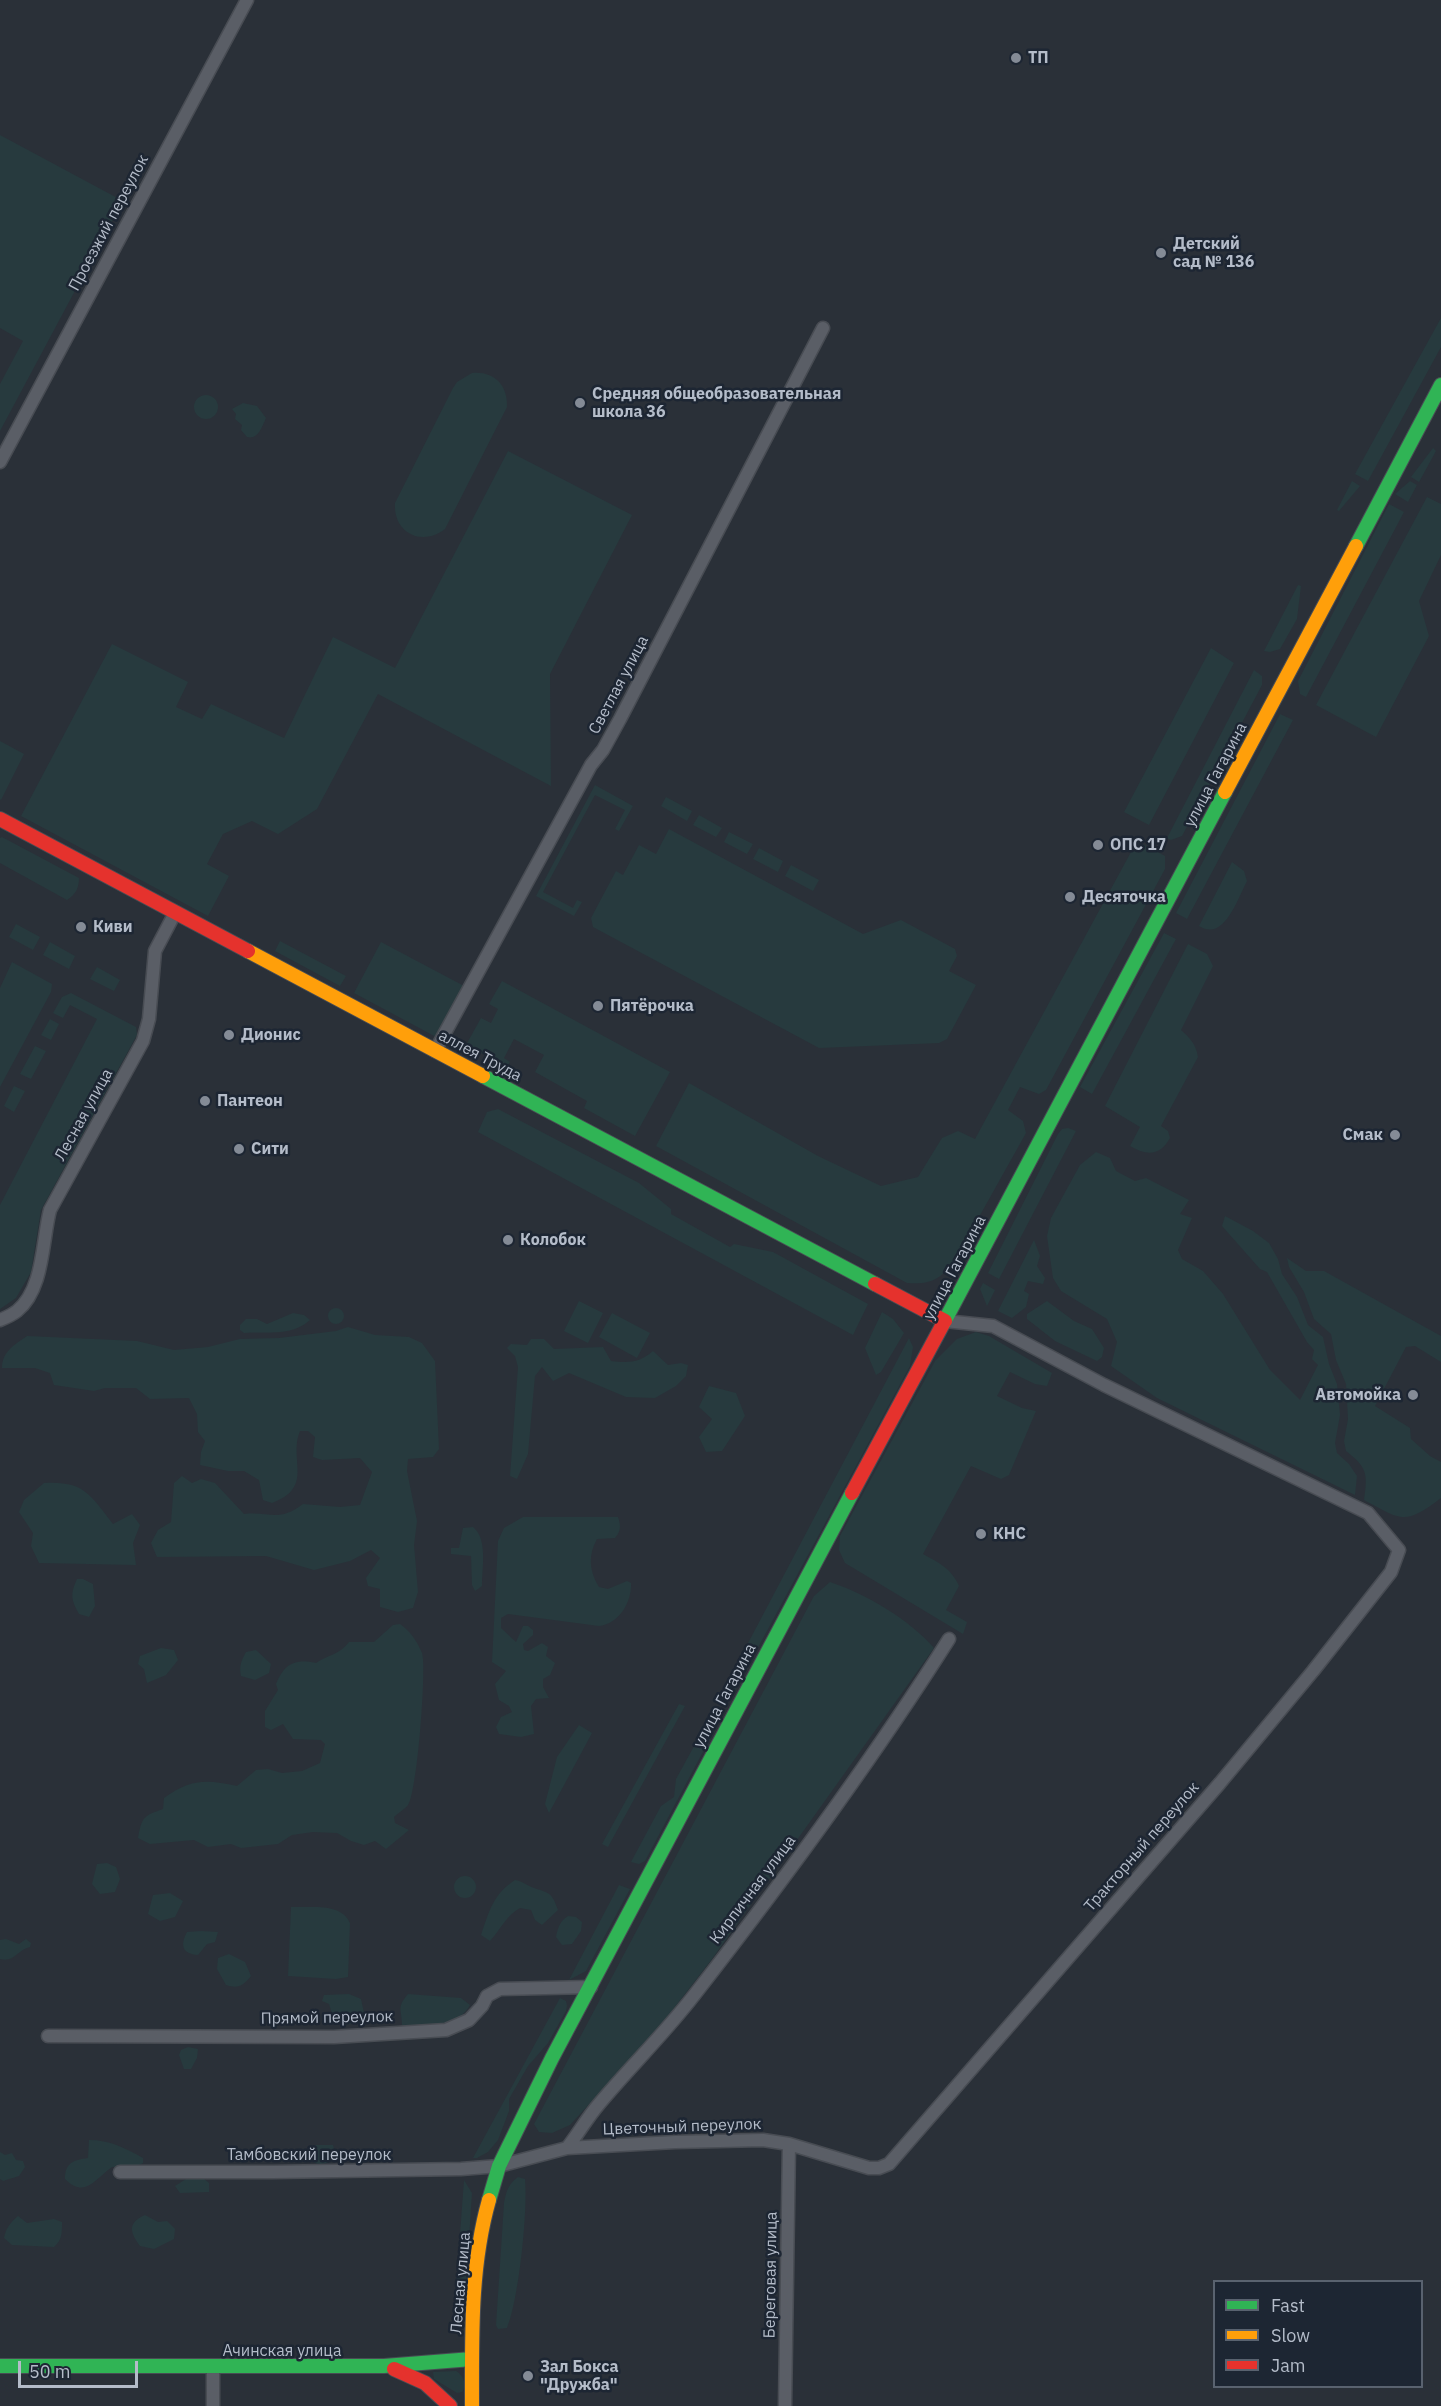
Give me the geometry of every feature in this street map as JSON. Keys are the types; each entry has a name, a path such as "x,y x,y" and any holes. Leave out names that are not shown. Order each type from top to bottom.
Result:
{"street":[{"name":"Проезжий переулок","path":"0,462 247,0"},
{"name":"Светлая улица","path":"435,1051 591,765 603,750 616,726 823,328"},
{"name":"улица Гагарина","path":"499,2166 552,2058 732,1717 945,1321 1441,385"},
{"name":"аллея Труда","path":"0,819 945,1321"},
{"name":"Лесная улица","path":"0,1320 17,1311 28,1298 37,1279 50,1209 143,1041 149,1019 155,951 175,913"},
{"name":"Тракторный переулок","path":"896,2156 1212,1792 1300,1687 1391,1572 1399,1550 1368,1513 1104,1385 993,1326 945,1321"},
{"name":"Кирпичная улица","path":"567,2148 597,2105 693,1996 762,1907 839,1802 949,1639"},
{"name":"Прямой переулок","path":"48,2036 334,2037 446,2030 469,2020 482,2006 487,1996 500,1989 591,1987"},
{"name":"Цветочный переулок","path":"499,2166 567,2148 752,2140 789,2144 868,2168 879,2168 889,2164 896,2156"},
{"name":"Береговая улица","path":"785,2406 789,2144"},
{"name":"Лесная улица","path":"472,2406 474,2305 483,2222 499,2166"},
{"name":"Тамбовский переулок","path":"120,2172 411,2171 499,2166"},
{"name":"Ачинская улица","path":"0,2366 384,2366 472,2359"},
{"name":"Ачинская улица","path":"384,2366 412,2374 427,2383 450,2406"},
{"path":"213,2367 213,2406"}],"green space":[{"path":"0,135 123,201 0,431 0,384 23,341 0,328"},
{"path":"1441,318 1441,347 1368,481 1355,474"},
{"path":"472,373 487,374 498,381 505,392 507,407 445,529 427,537 419,537 404,529 399,522 395,503 453,388 457,382"},
{"path":"206,395 215,398 218,407 215,416 206,419 197,416 194,407 197,398"},
{"path":"243,403 257,406 266,418 254,437 247,437 241,430 242,425 235,419 236,414 232,409"},
{"path":"1433,448 1436,451 1419,482 1411,477"},
{"path":"508,451 632,515 550,674 551,786 378,694 317,809 278,834 252,821 223,834 207,864 229,876 208,916 21,816 112,644 188,682 176,707 202,719 211,704 284,738 333,637 395,668"},
{"path":"1352,481 1360,486 1339,511 1337,510"},
{"path":"1410,481 1417,485 1408,502 1395,494"},
{"path":"1427,497 1441,504 1441,555 1419,601 1429,636 1376,737 1316,705"},
{"path":"1389,504 1404,512 1306,697 1300,694 1298,681"},
{"path":"1298,585 1301,586 1297,619 1280,649 1264,651"},
{"path":"1211,648 1234,663 1149,825 1124,812"},
{"path":"1254,670 1262,676 1262,685 1182,836 1171,840 1167,838"},
{"path":"1280,714 1293,720 1187,919 1176,913"},
{"path":"0,741 24,754 1,800 0,799"},
{"path":"595,785 633,806 619,831 615,829 625,810 595,795 543,892 573,908 577,900 582,902 574,916 536,896"},
{"path":"666,797 692,811 687,821 661,806"},
{"path":"699,815 722,828 716,837 693,825"},
{"path":"669,829 863,934 901,920 955,949 957,956 949,971 976,985 947,1039 939,1043 819,1048 593,927 591,918 616,871 623,875 639,845 656,854"},
{"path":"729,832 753,844 747,854 724,842"},
{"path":"0,838 79,878 75,893 67,900 0,863"},
{"path":"1137,841 1165,856 1165,869 1046,1090 1039,1094 1020,1087 1008,1110 1023,1121 1026,1133 955,1260 940,1276 929,1282 907,1283 656,1146 689,1083 818,1156 881,1186 918,1177 942,1138 958,1131 975,1139"},
{"path":"759,848 783,861 778,872 753,859"},
{"path":"1232,862 1244,871 1247,881 1234,908 1223,924 1216,928 1208,929 1199,926"},
{"path":"791,865 819,880 813,891 785,876"},
{"path":"16,924 40,937 33,950 9,937"},
{"path":"1164,933 1176,939 1092,1094 1080,1087"},
{"path":"280,941 346,976 340,986 275,951"},
{"path":"50,942 75,956 69,969 43,955"},
{"path":"381,942 466,987 438,1038 354,993"},
{"path":"1188,944 1207,954 1213,966 1181,1030 1196,1048 1198,1057 1161,1126 1168,1131 1170,1138 1157,1151 1142,1152 1130,1146 1140,1127 1105,1106"},
{"path":"12,962 52,984 51,992 0,1087 0,988"},
{"path":"97,967 120,980 114,991 90,979"},
{"path":"502,981 670,1072 635,1136 584,1108 587,1101 535,1072 544,1055 514,1039 504,1058 510,1062 507,1067 466,1045 481,1018 491,1023 498,1009 489,1004"},
{"path":"71,993 136,1027 137,1035 41,1210 31,1272 16,1298 0,1309 0,1205 97,1019 70,1005 63,1018 53,1013 62,997"},
{"path":"50,1019 59,1024 51,1040 41,1035"},
{"path":"35,1046 46,1051 31,1079 20,1074"},
{"path":"14,1086 25,1091 14,1112 4,1106"},
{"path":"498,1109 639,1183 671,1209 671,1214 730,1247 734,1244 773,1252 868,1304 853,1335 478,1132 487,1112"},
{"path":"1068,1128 1076,1131 999,1279 988,1273 1058,1134 1062,1129"},
{"path":"1096,1152 1110,1158 1116,1171 1135,1181 1146,1178 1189,1200 1180,1214 1192,1218 1178,1250 1182,1259 1203,1271 1223,1294 1270,1370 1300,1400 1318,1365 1312,1359 1314,1350 1307,1342 1267,1272 1260,1269 1222,1226 1225,1216 1253,1231 1269,1243 1278,1259 1282,1274 1297,1297 1308,1325 1323,1337 1329,1364 1337,1384 1340,1415 1335,1443 1337,1453 1349,1464 1357,1476 1355,1495 1157,1398 1111,1366 1117,1342 1107,1319 1061,1291 1053,1278 1047,1236 1051,1218 1080,1165"},
{"path":"1034,1240 1040,1256 1037,1266 1045,1278 1043,1284 1028,1281 1024,1291 1029,1294 1026,1307 1012,1318 998,1311"},
{"path":"1287,1258 1306,1271 1324,1271 1441,1336 1441,1362 1415,1346 1406,1347 1375,1406 1410,1428 1411,1439 1430,1456 1441,1462 1441,1498 1419,1513 1403,1517 1395,1516 1364,1500 1366,1477 1362,1467 1346,1451 1344,1441 1348,1419 1346,1384 1336,1360 1331,1334 1314,1319 1304,1292 1289,1267"},
{"path":"983,1283 995,1290 987,1306 980,1289"},
{"path":"579,1301 603,1313 588,1343 564,1331"},
{"path":"1047,1301 1074,1321 1092,1329 1104,1348 1102,1357 1097,1361 1055,1341 1027,1319 1027,1314"},
{"path":"333,1308 339,1308 344,1316 342,1322 333,1324 328,1319 328,1313"},
{"path":"882,1312 893,1319 904,1333 881,1372 876,1375 865,1348"},
{"path":"293,1313 304,1315 310,1320 287,1331 244,1333 240,1330 240,1325 246,1319 257,1319 267,1324"},
{"path":"612,1313 650,1333 637,1358 599,1337"},
{"path":"348,1327 375,1335 409,1337 422,1343 435,1361 439,1449 433,1457 408,1459 407,1471 417,1521 414,1545 418,1592 413,1608 398,1612 380,1607 380,1589 368,1586 366,1578 380,1558 371,1550 350,1561 314,1570 266,1556 157,1557 151,1543 158,1530 171,1522 174,1483 182,1476 192,1483 201,1479 215,1483 244,1514 280,1515 303,1504 340,1507 360,1505 372,1472 360,1458 322,1460 313,1457 315,1437 308,1431 300,1431 297,1442 297,1481 285,1497 272,1503 263,1500 259,1480 244,1471 228,1471 200,1465 205,1441 198,1432 197,1414 189,1398 150,1399 136,1388 105,1388 94,1391 54,1385 50,1373 35,1368 2,1368 6,1353 27,1336 137,1341 174,1350 208,1347 240,1339 279,1338 336,1331"},
{"path":"976,1332 989,1336 1052,1373 1047,1386 1035,1384 1010,1372 997,1396 1022,1408 1036,1411 1009,1475 1001,1479 971,1466 923,1554 948,1570 959,1586 946,1610 967,1622 963,1634 845,1563 839,1550 840,1536 935,1361 957,1339"},
{"path":"909,1338 913,1347 910,1366 734,1692 729,1700 723,1702 718,1700"},
{"path":"531,1339 544,1339 554,1349 603,1347 611,1361 617,1362 638,1360 653,1351 668,1365 681,1363 688,1365 686,1376 676,1386 655,1398 626,1397 569,1373 553,1381 542,1367 535,1376 528,1454 517,1479 510,1476 518,1367 515,1356 507,1348 511,1344 527,1345"},
{"path":"709,1386 736,1393 745,1416 722,1451 706,1452 699,1437 712,1419 699,1407"},
{"path":"44,1483 69,1484 78,1487 92,1498 113,1524 132,1514 140,1525 133,1543 136,1565 39,1563 31,1546 33,1533 19,1512 24,1500"},
{"path":"523,1517 618,1517 620,1528 615,1538 597,1539 591,1557 593,1575 599,1587 608,1589 627,1581 631,1583 631,1590 627,1604 618,1617 599,1626 508,1614 501,1618 501,1628 516,1642 523,1626 528,1626 533,1630 533,1635 523,1644 524,1650 528,1651 542,1643 548,1647 546,1656 555,1663 550,1675 543,1679 543,1687 549,1698 536,1699 531,1706 534,1734 521,1737 499,1734 496,1727 501,1717 512,1712 509,1706 499,1700 495,1684 506,1671 492,1662 498,1541 504,1528"},
{"path":"473,1527 481,1539 483,1554 482,1586 475,1591 472,1585 471,1556 451,1554 451,1548 459,1548 463,1528"},
{"path":"77,1579 93,1584 95,1606 89,1617 79,1614 73,1601 72,1593"},
{"path":"830,1582 858,1593 886,1609 912,1627 934,1648 712,1959 658,2029 570,2125 552,2133 539,2132 534,2124 814,1596"},
{"path":"400,1624 413,1637 422,1653 422,1704 418,1756 411,1796 408,1805 394,1817 395,1823 409,1830 386,1849 375,1841 364,1845 337,1833 313,1832 292,1835 278,1844 241,1848 231,1844 208,1847 194,1840 150,1844 138,1838 144,1818 163,1809 164,1798 182,1787 199,1782 237,1786 256,1770 268,1769 282,1773 302,1771 320,1763 325,1744 321,1740 293,1739 283,1724 271,1730 265,1727 265,1711 278,1690 276,1684 279,1677 287,1667 296,1662 316,1663 338,1652 349,1642 374,1642 393,1625"},
{"path":"161,1648 174,1650 178,1660 166,1675 147,1683 144,1669 138,1664 140,1656"},
{"path":"256,1650 271,1664 269,1673 255,1680 241,1676 240,1669 246,1652"},
{"path":"679,1704 685,1706 608,1847 602,1844"},
{"path":"709,1719 714,1725 714,1731 645,1861 639,1864 631,1862 661,1806 674,1797 676,1779"},
{"path":"579,1725 592,1733 549,1813 545,1804 557,1757"},
{"path":"107,1863 116,1867 120,1879 115,1892 100,1894 92,1884 97,1864"},
{"path":"465,1876 475,1883 476,1887 469,1897 465,1898 455,1891 454,1887 461,1877"},
{"path":"515,1880 550,1895 558,1910 542,1925 535,1920 531,1910 520,1908 507,1919 490,1941 481,1935 489,1911 502,1891"},
{"path":"619,1885 630,1889 586,1971 569,1980"},
{"path":"170,1893 183,1901 175,1917 160,1921 148,1914 153,1895"},
{"path":"291,1907 324,1907 346,1916 350,1923 348,1977 336,1979 288,1976"},
{"path":"568,1916 576,1917 582,1922 581,1931 572,1944 562,1945 556,1937 560,1925"},
{"path":"187,1932 218,1932 215,1942 207,1944 198,1955 189,1953 183,1945"},
{"path":"6,1939 19,1944 26,1939 31,1943 30,1947 5,1960 0,1959 0,1940"},
{"path":"229,1954 245,1962 251,1976 240,1986 226,1985 217,1969 218,1958"},
{"path":"349,1994 361,1999 364,2013 358,2022 346,2025 335,2023 329,2004 322,2001 324,1995"},
{"path":"408,1994 461,1998 470,2005 464,2013 449,2022 402,2025 400,2009"},
{"path":"560,1998 566,2001 566,2011 548,2043 528,2066 509,2099 509,2111 498,2140 488,2152 473,2158"},
{"path":"188,2047 198,2049 197,2058 191,2069 184,2069 179,2055 181,2050"},
{"path":"89,2140 104,2141 124,2148 143,2158 143,2163 137,2166 112,2167 90,2185 84,2187 72,2185 65,2179 66,2169 74,2161 88,2158"},
{"path":"316,2145 333,2145 336,2157 322,2164 307,2159"},
{"path":"0,2152 5,2155 12,2153 16,2160 23,2161 25,2167 19,2176 3,2181 0,2179"},
{"path":"518,2177 525,2179 526,2193 519,2277 507,2328 498,2329 496,2325 504,2203 508,2189"},
{"path":"203,2178 209,2183 209,2192 180,2193 175,2186 186,2179"},
{"path":"464,2180 472,2193 464,2316 454,2315"},
{"path":"145,2215 158,2222 167,2221 175,2229 174,2239 154,2249 140,2246 132,2228 135,2221"},
{"path":"18,2216 27,2223 54,2219 62,2222 59,2242 54,2247 12,2245 4,2238 9,2226"},
{"path":"456,2371 464,2380 465,2386 462,2392 457,2393 434,2379 433,2372"}],"traffic: fast":[{"path":"1356,546 1441,385"},
{"path":"943,1324 1225,792"},
{"path":"483,1076 875,1284"},
{"path":"489,2200 499,2166 552,2058 852,1493"},
{"path":"0,2366 384,2366 472,2359"}],"traffic: slow":[{"path":"1225,792 1356,546"},
{"path":"248,951 483,1076"},
{"path":"472,2406 475,2277 489,2200"}],"traffic: jam":[{"path":"0,819 248,951"},
{"path":"875,1284 945,1321"},
{"path":"852,1493 943,1324"},
{"path":"394,2369 425,2383 450,2406"}],"place":[{"name":"ТП","path":"1016,58"},
{"name":"Детский сад № 136","path":"1161,253"},
{"name":"Средняя общеобразовательная школа 36","path":"580,403"},
{"name":"ОПС 17","path":"1098,845"},
{"name":"Десяточка","path":"1070,897"},
{"name":"Киви","path":"81,927"},
{"name":"Пятёрочка","path":"598,1006"},
{"name":"Дионис","path":"229,1035"},
{"name":"Пантеон","path":"205,1101"},
{"name":"Смак","path":"1395,1135"},
{"name":"Сити","path":"239,1149"},
{"name":"Колобок","path":"508,1240"},
{"name":"Автомойка","path":"1413,1395"},
{"name":"КНС","path":"981,1534"},
{"name":"Зал Бокса \"Дружба\"","path":"528,2376"}]}
